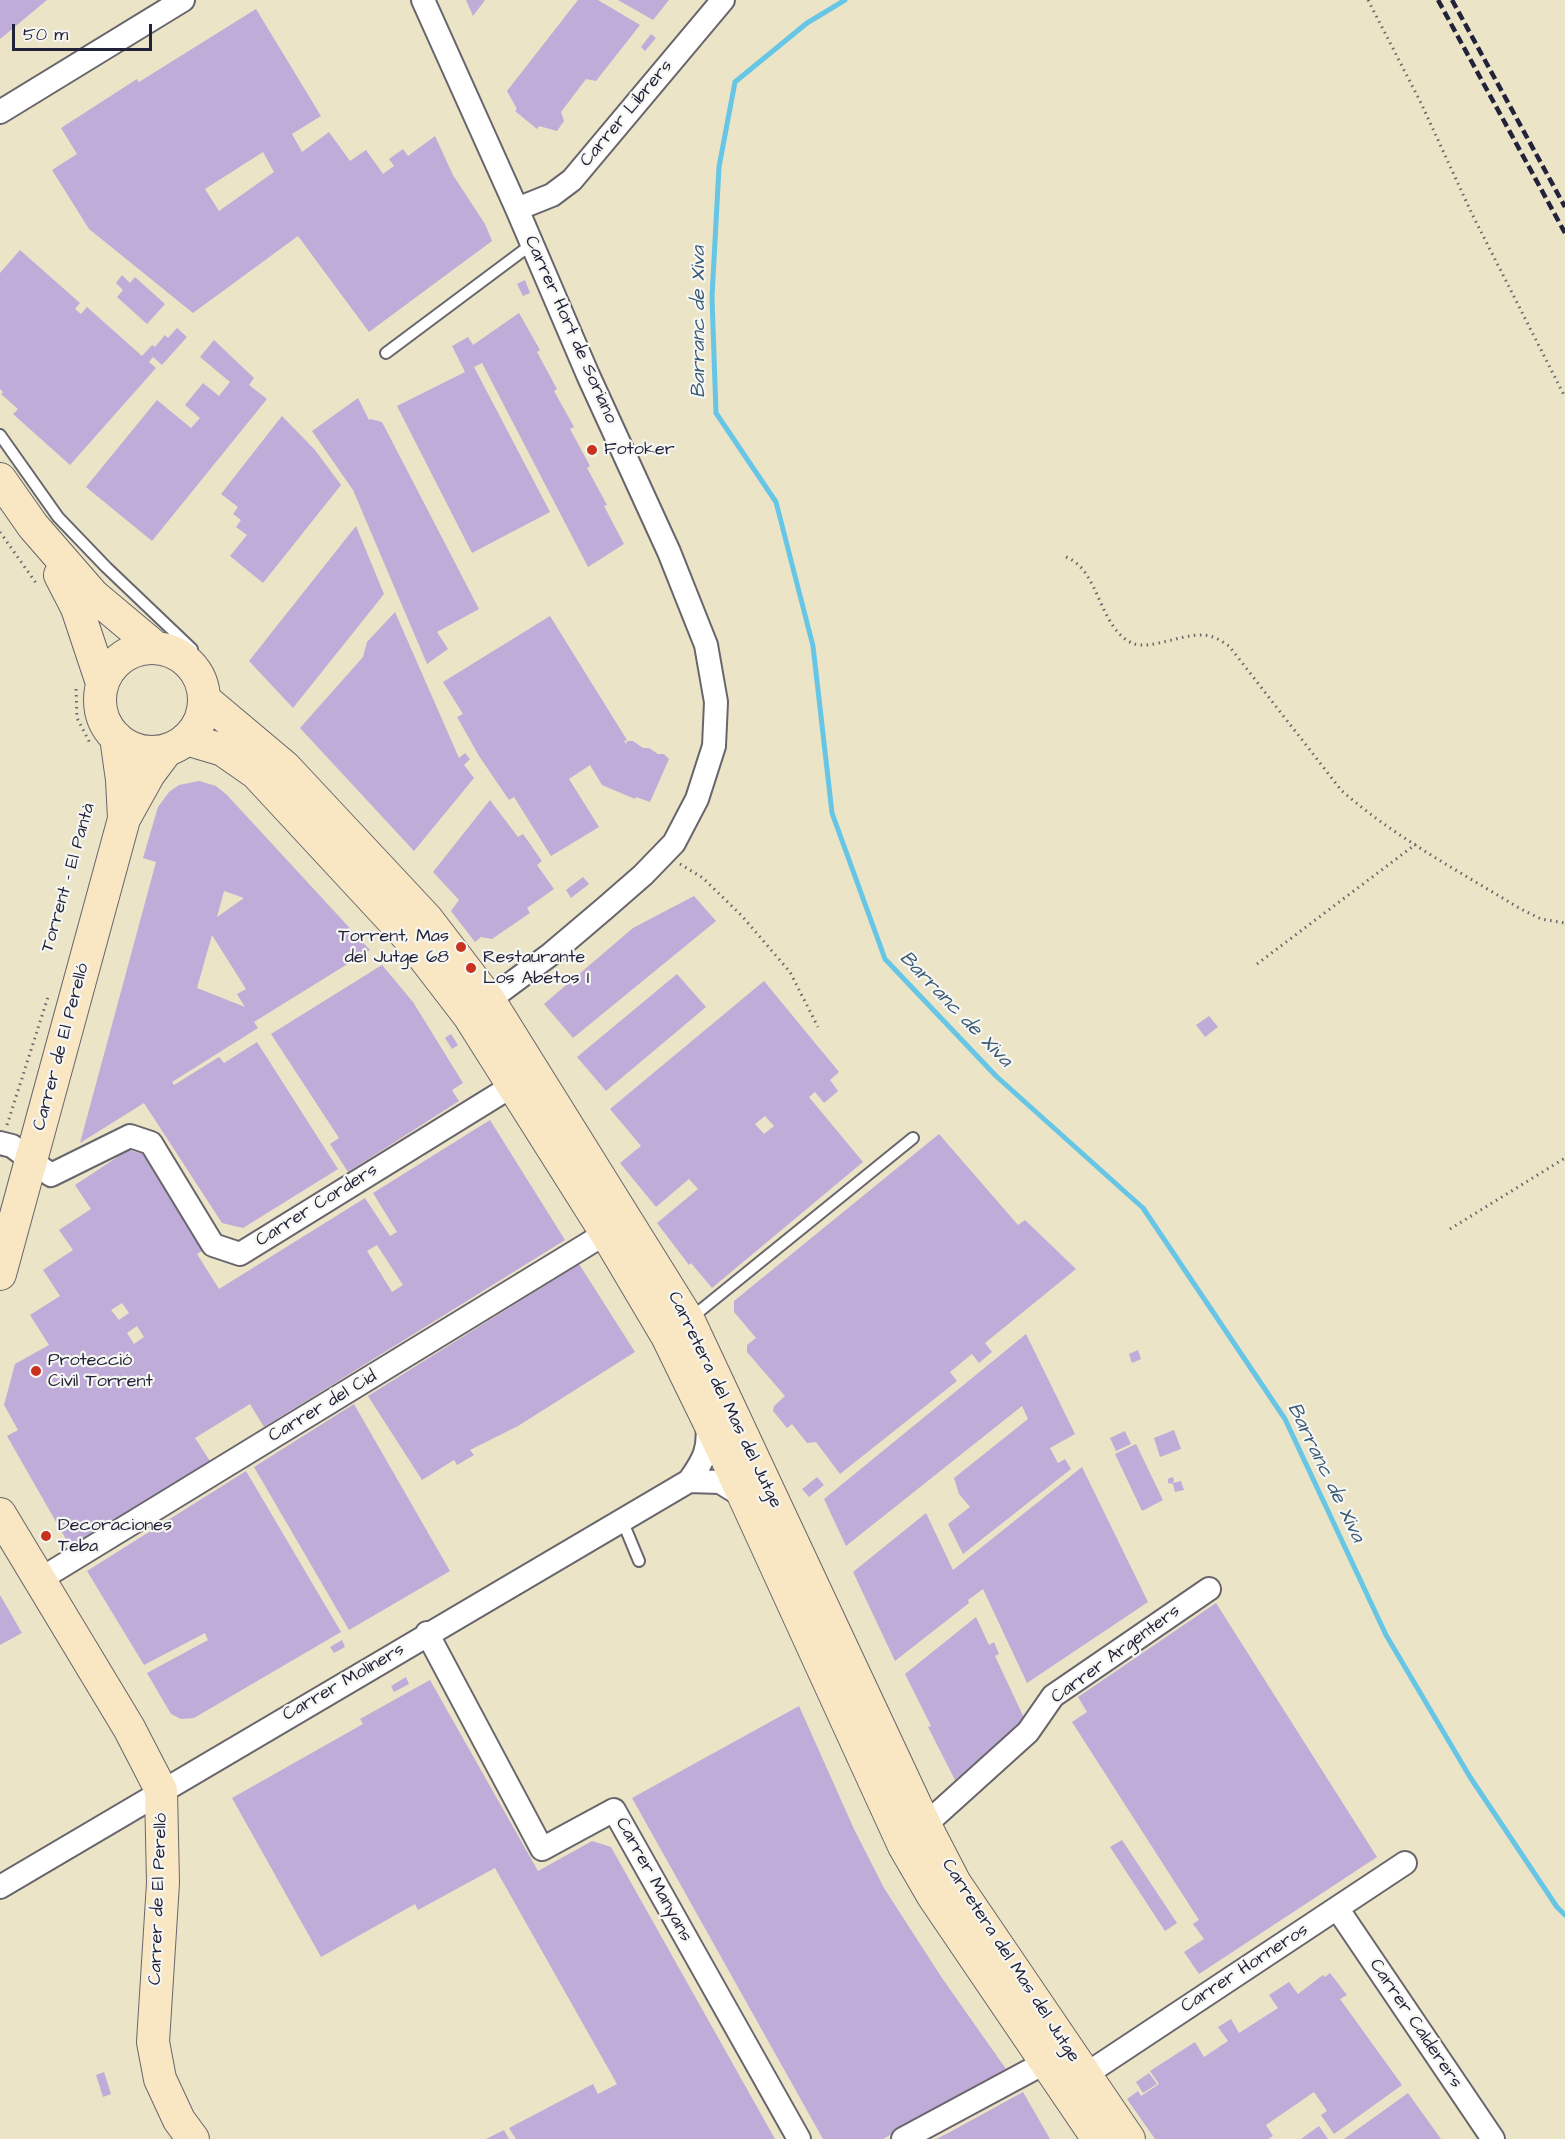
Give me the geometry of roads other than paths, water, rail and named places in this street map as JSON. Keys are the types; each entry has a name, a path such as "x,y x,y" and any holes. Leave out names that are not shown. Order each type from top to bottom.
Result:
{"street":[{"path":"0,112 183,0"},
{"name":"Carrer Hort de Soriano","path":"423,0 517,209 588,375 669,552 706,645 716,702 714,746 697,799 674,843 643,875 569,939 489,1000"},
{"name":"Carrer Librers","path":"517,209 552,195 572,180 723,0"},
{"path":"0,479 46,521 93,595 155,647"},
{"path":"46,521 77,608 90,683 100,702 105,722 106,743 123,780 124,819"},
{"path":"90,683 123,656 138,649 155,647 174,652 190,663 200,680 204,699 202,714 196,728 149,774 124,819"},
{"name":"Carretera del Mas del Jutge","path":"204,699 285,767 427,919 489,1000 689,1321 925,1825 956,1883 1129,2139"},
{"path":"106,743 149,752 177,745"},
{"name":"Carretera del Mas del Jutge","path":"177,745 223,750 256,773 409,938 469,1016 668,1336 904,1846 933,1896 1098,2139"},
{"name":"Carrer de El Perelló","path":"0,1274 124,819"},
{"name":"Carrer Corders","path":"31,1161 51,1175 130,1136 151,1143 213,1245 240,1254 512,1086"},
{"path":"1,1143 12,1146 31,1161"},
{"name":"Carrer del Cid","path":"39,1580 606,1233"},
{"name":"Carrer Moliners","path":"0,1887 689,1480 698,1468 709,1442 707,1418"},
{"path":"689,1480 720,1482 743,1496"},
{"name":"Carrer de El Perelló","path":"0,1514 129,1728 162,1790 162,1883 153,2042 159,2079 179,2120 193,2139"},
{"name":"Carrer Argenters","path":"925,1825 1028,1732 1053,1696 1209,1589"},
{"name":"Carrer Manyans","path":"428,1633 542,1849 614,1810 799,2139"},
{"name":"Carrer Horneros","path":"1085,2075 1406,1863"},
{"name":"Carrer Calderers","path":"1337,1908 1493,2139"},
{"path":"903,2139 1046,2062"}],"lane":[{"path":"386,353 532,244"},
{"path":"0,435 46,521 106,567 192,649 190,663"},
{"path":"689,1321 914,1138"},
{"path":"622,1519 639,1560"}],"waterway":[{"name":"Barranc de Xiva","path":"845,0 807,23 735,82 719,167 712,297 716,413 776,502 813,646 832,813 885,959 996,1076 1143,1208 1285,1419 1386,1635 1470,1777 1557,1907 1565,1915"}],"railway":[{"path":"1438,0 1565,233"},
{"path":"1452,0 1565,207"}],"place":[{"name":"Fotoker","path":"592,450"},
{"name":"Torrent, Mas del Jutge 68","path":"461,947"},
{"name":"Restaurante Los Abetos I","path":"471,968"},
{"name":"Protecció Civil Torrent","path":"36,1371"},
{"name":"Decoraciones Teba","path":"46,1536"}]}
